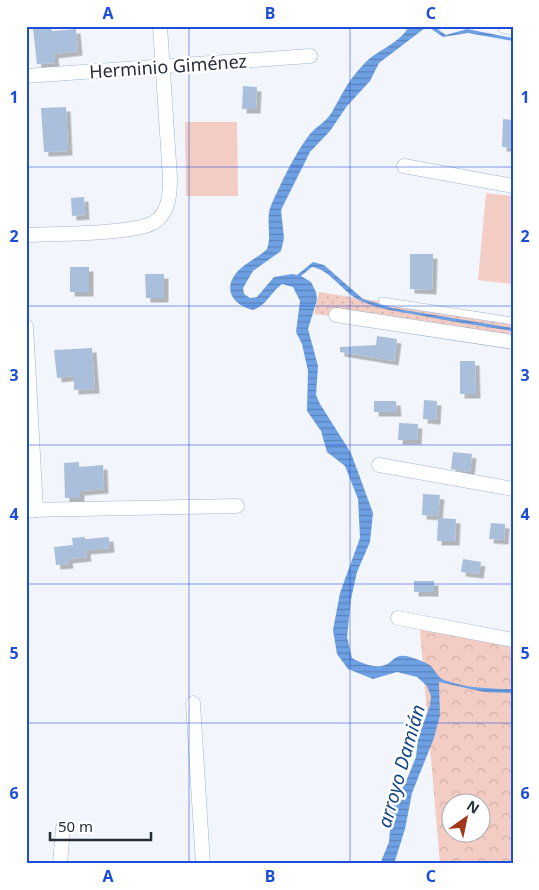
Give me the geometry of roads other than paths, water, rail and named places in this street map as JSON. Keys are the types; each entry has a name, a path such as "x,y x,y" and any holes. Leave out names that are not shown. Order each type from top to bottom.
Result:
{"street":[{"path":"26,236 124,230 154,223 165,211 170,197 170,178 160,26"},
{"path":"504,26 513,28"},
{"name":"Herminio Giménez","path":"26,76 310,56"},
{"path":"404,166 513,186"},
{"path":"336,315 513,342"},
{"path":"26,326 31,510 236,506"},
{"path":"379,465 513,489"},
{"path":"398,618 513,640"},
{"path":"193,703 203,864"},
{"path":"60,864 63,828"}],"lane":[{"path":"382,301 513,321"}],"water":[{"path":"409,26 433,26 446,35 467,29 513,38 513,41 468,33 443,37 430,28 425,28 379,63 370,81 347,106 330,131 310,152 281,210 284,238 281,251 253,271 243,288 244,294 250,298 257,297 274,277 297,275 313,262 324,265 363,299 392,308 513,328 513,331 382,308 361,301 348,293 325,272 319,269 312,267 301,276 311,282 316,292 317,300 308,329 318,366 316,395 351,453 373,513 370,542 357,572 351,599 347,637 352,658 373,666 381,666 399,656 406,656 428,664 438,676 452,683 478,688 513,689 513,693 484,692 439,682 440,715 434,738 412,793 405,829 394,864 380,864 389,842 390,830 387,810 405,784 416,757 418,739 430,705 431,696 427,686 417,677 397,672 373,679 348,669 337,654 333,630 340,593 360,538 358,499 345,466 327,452 321,431 307,411 308,371 302,344 296,332 300,301 293,287 282,284 265,302 253,310 245,308 234,300 230,289 234,276 239,270 267,249 270,208 304,142 330,115 358,70 374,55 400,38"}],"water label":[{"name":"arroyo Damián","path":"401,766"}]}
